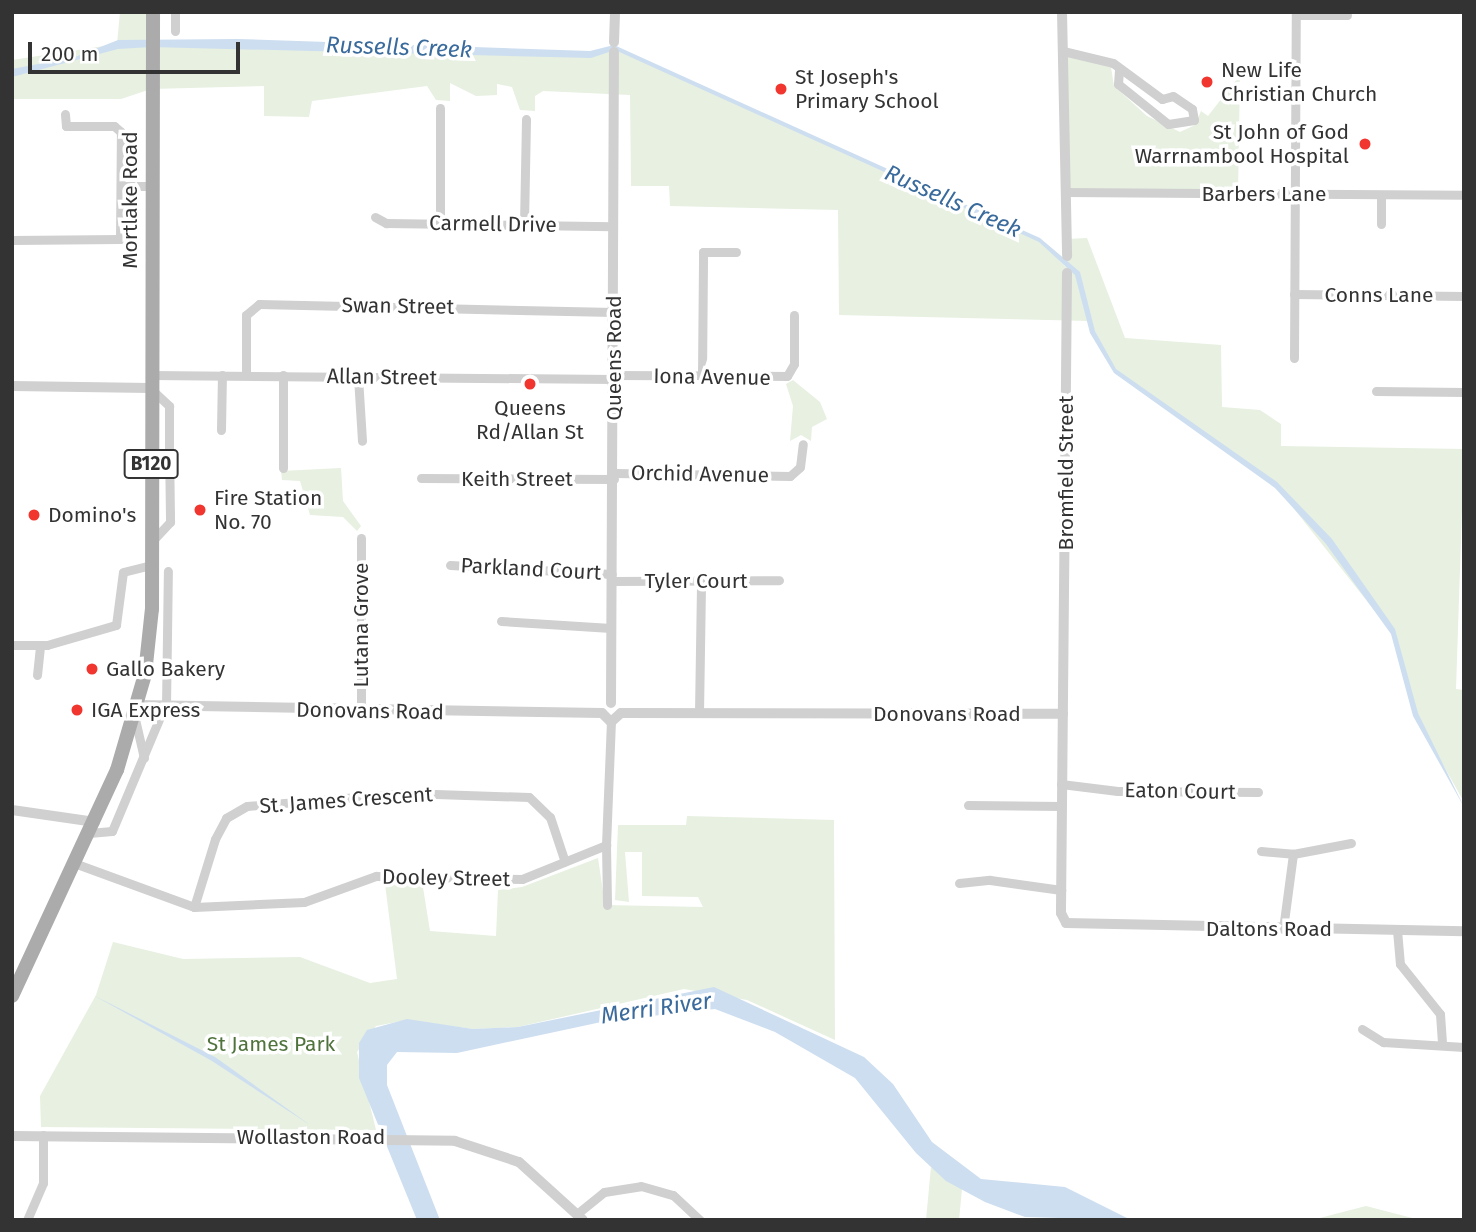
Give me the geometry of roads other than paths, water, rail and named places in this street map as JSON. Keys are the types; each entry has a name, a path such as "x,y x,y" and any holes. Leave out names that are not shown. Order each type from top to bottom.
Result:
{"main road":[{"name":"Mortlake Road","path":"12,996 92,827 136,712 151,631 153,12"}],"street":[{"path":"175,12 175,31"},
{"name":"Queens Road","path":"611,703 615,12"},
{"name":"Bromfield Street","path":"1062,12 1067,273 1061,912 1074,928"},
{"path":"1294,359 1296,13 1347,15"},
{"path":"1063,51 1091,53 1162,99"},
{"path":"1119,69 1118,84 1153,113 1176,128 1194,120 1192,109 1173,96 1162,99 1153,113"},
{"path":"440,108 440,223"},
{"path":"12,240 120,239 120,128 66,130 65,114"},
{"path":"524,224 526,119"},
{"path":"122,186 151,186"},
{"name":"Barbers Lane","path":"1065,192 1464,195"},
{"path":"1381,195 1381,224"},
{"name":"Carmell Drive","path":"375,217 440,223 613,226"},
{"path":"702,376 703,252 736,252"},
{"name":"Conns Lane","path":"1294,294 1464,296"},
{"name":"Swan Street","path":"246,375 246,315 259,304 614,312"},
{"name":"Iona Avenue","path":"614,377 787,376 794,364 794,315"},
{"path":"221,430 222,375"},
{"name":"Allan Street","path":"150,381 222,375 614,377"},
{"path":"281,469 283,376"},
{"path":"358,377 362,441"},
{"path":"12,386 150,381"},
{"path":"1376,391 1464,392"},
{"name":"Orchid Avenue","path":"614,476 790,476 800,467 803,443"},
{"name":"Keith Street","path":"421,478 614,476"},
{"name":"Lutana Grove","path":"361,538 361,712"},
{"path":"12,645 40,646 117,625 123,572 152,565"},
{"name":"Parkland Court","path":"450,565 612,577"},
{"path":"166,707 167,571"},
{"name":"Tyler Court","path":"612,577 701,581 779,580"},
{"path":"699,713 701,581"},
{"path":"501,621 611,628"},
{"path":"37,676 40,646"},
{"path":"607,905 611,722 602,713 611,703 621,713 611,722"},
{"name":"Donovans Road","path":"136,712 166,707 361,712 602,713"},
{"name":"Mortlake Road","path":"136,712 144,758"},
{"name":"Donovans Road","path":"621,713 1063,714"},
{"path":"12,810 112,831 160,717"},
{"name":"Eaton Court","path":"1061,784 1118,791 1258,792"},
{"name":"St. James Crescent","path":"194,907 215,839 226,818 247,806 406,793 529,797 550,817 565,862"},
{"path":"968,805 1061,806"},
{"name":"Dooley Street","path":"74,863 194,907 304,902 384,876 509,882 565,862 608,842"},
{"path":"1261,851 1293,854 1351,843"},
{"path":"1283,929 1293,854"},
{"path":"959,884 990,880 1061,890"},
{"name":"Daltons Road","path":"1074,928 1464,931"},
{"path":"1397,930 1400,964 1440,1014 1442,1044"},
{"path":"1362,1029 1384,1042 1464,1047"},
{"path":"27,1220 43,1183 43,1135"},
{"name":"Wollaston Road","path":"12,1136 420,1138 519,1162 580,1217"},
{"path":"580,1217 604,1192 641,1186 673,1195 700,1220"}],"water":[{"name":"Russells Creek","path":"238,39 590,51 614,45 1040,238 1080,272 1095,331 1116,369 1277,482 1332,539 1395,629 1418,713 1464,807 1413,716 1391,634 1326,544 1275,488 1114,373 1090,333 1075,275 1039,242 615,50 591,58 151,47 118,49 12,77 12,69 75,57 118,40"},
{"name":"Merri River","path":"714,987 864,1057 893,1084 932,1142 981,1179 1065,1187 1131,1220 1025,1217 985,1202 946,1181 916,1153 855,1078 775,1032 715,1009 606,1021 457,1053 397,1052 387,1065 387,1085 440,1220 417,1220 359,1078 359,1043 367,1030 407,1019 473,1029 518,1027"},
{"path":"93,995 215,1057 310,1125 212,1061"}],"place":[{"name":"New Life Christian Church","path":"1207,82"},
{"name":"St Joseph's Primary School","path":"781,89"},
{"name":"St John of God Warrnambool Hospital","path":"1365,144"},
{"name":"Queens Rd/Allan St","path":"530,384"},
{"name":"Fire Station No. 70","path":"200,510"},
{"name":"Domino's","path":"34,515"},
{"name":"Gallo Bakery","path":"92,669"},
{"name":"IGA Express","path":"77,710"}],"park label":[{"name":"St James Park","path":"271,1044"}]}
